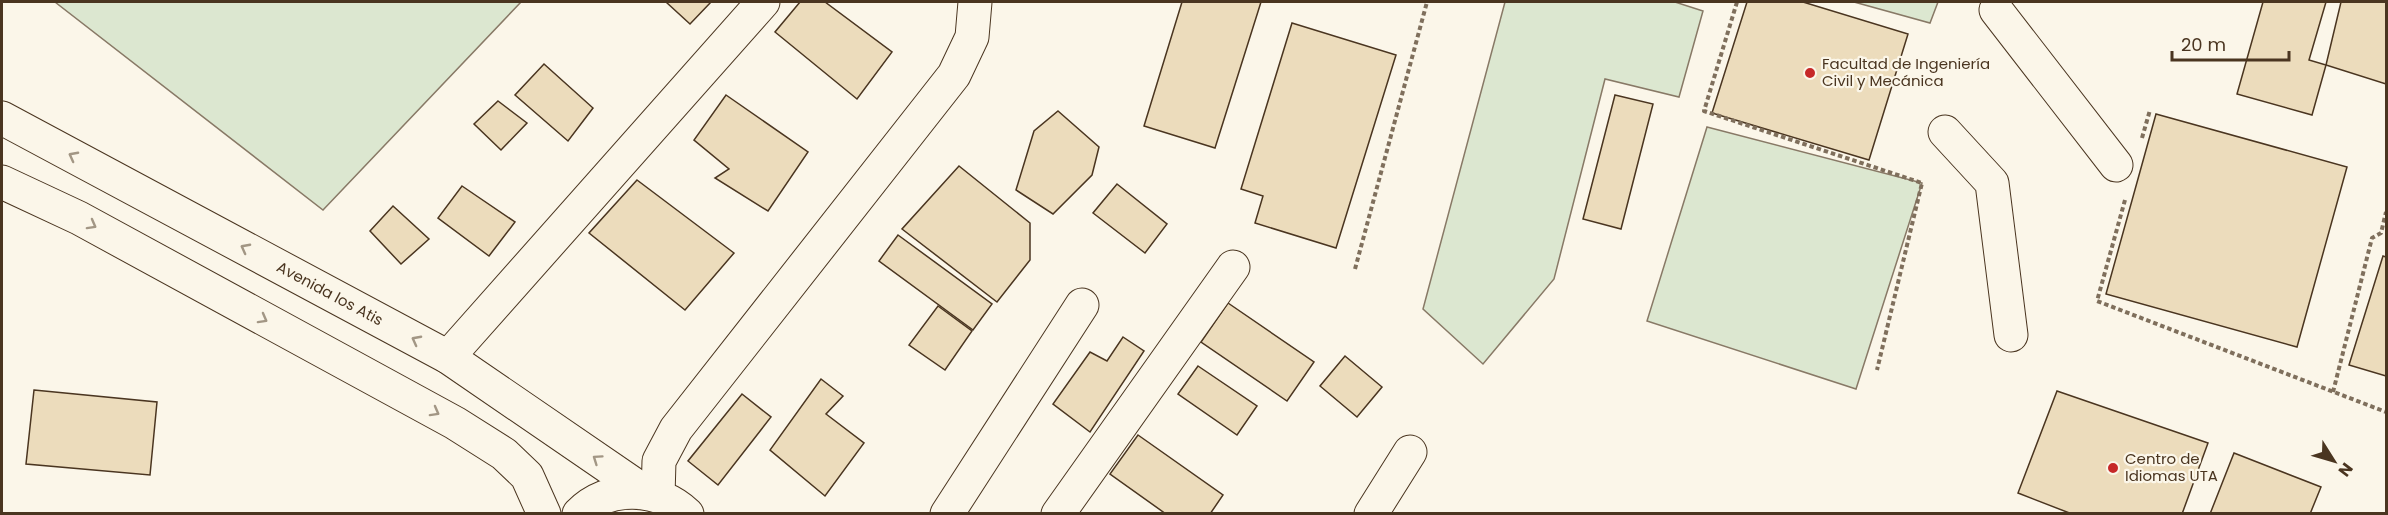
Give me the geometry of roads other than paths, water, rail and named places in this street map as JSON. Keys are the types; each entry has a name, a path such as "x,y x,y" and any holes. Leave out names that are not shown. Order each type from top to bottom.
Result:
{"street":[{"path":"448,357 763,2"},
{"path":"579,513 587,505 615,494 651,494 659,461 676,429 954,75 972,37 975,2"},
{"path":"1996,10 2122,177"},
{"name":"Avenida los Atis","path":"2,117 448,357 651,494 678,505 687,513"},
{"path":"1945,132 1992,183 2011,335"},
{"path":"2,182 79,218 455,423 504,454 527,476 544,513"},
{"path":"1058,513 1233,267"},
{"path":"947,513 1082,305"},
{"path":"1371,513 1410,452"}],"place":[{"name":"Facultad de Ingeniería Civil y Mecánica","path":"1810,73"},
{"name":"Centro de Idiomas UTA","path":"2113,468"}]}
